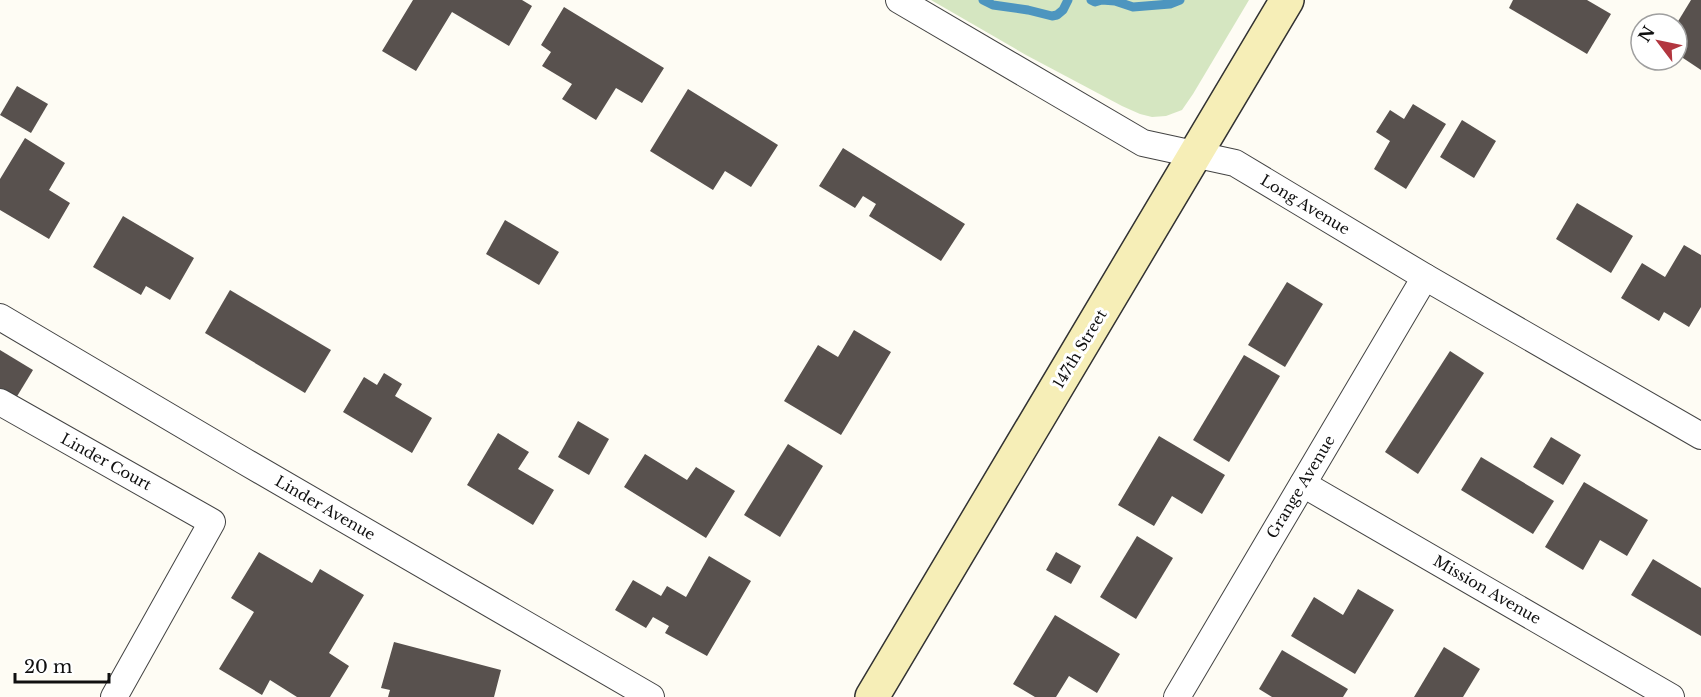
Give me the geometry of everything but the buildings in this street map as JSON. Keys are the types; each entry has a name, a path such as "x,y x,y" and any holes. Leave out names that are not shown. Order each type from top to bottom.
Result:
{"main road":[{"name":"147th Street","path":"873,697 1287,0"}],"street":[{"name":"Long Avenue","path":"899,0 1143,143 1235,163 1425,277 1701,436"},
{"name":"Grange Avenue","path":"1177,697 1425,277"},
{"name":"Linder Avenue","path":"0,317 651,697"},
{"name":"Linder Court","path":"0,402 212,522 114,697"},
{"name":"Mission Avenue","path":"1303,484 1671,697"}],"green space":[{"path":"931,0 1249,0 1182,110 1166,116 1152,117 1122,106 1026,55"}],"waterway":[{"path":"983,0 993,5 1052,16 1063,10 1068,0"},
{"path":"1091,0 1095,2 1115,1 1133,7 1170,4 1180,0"}]}
